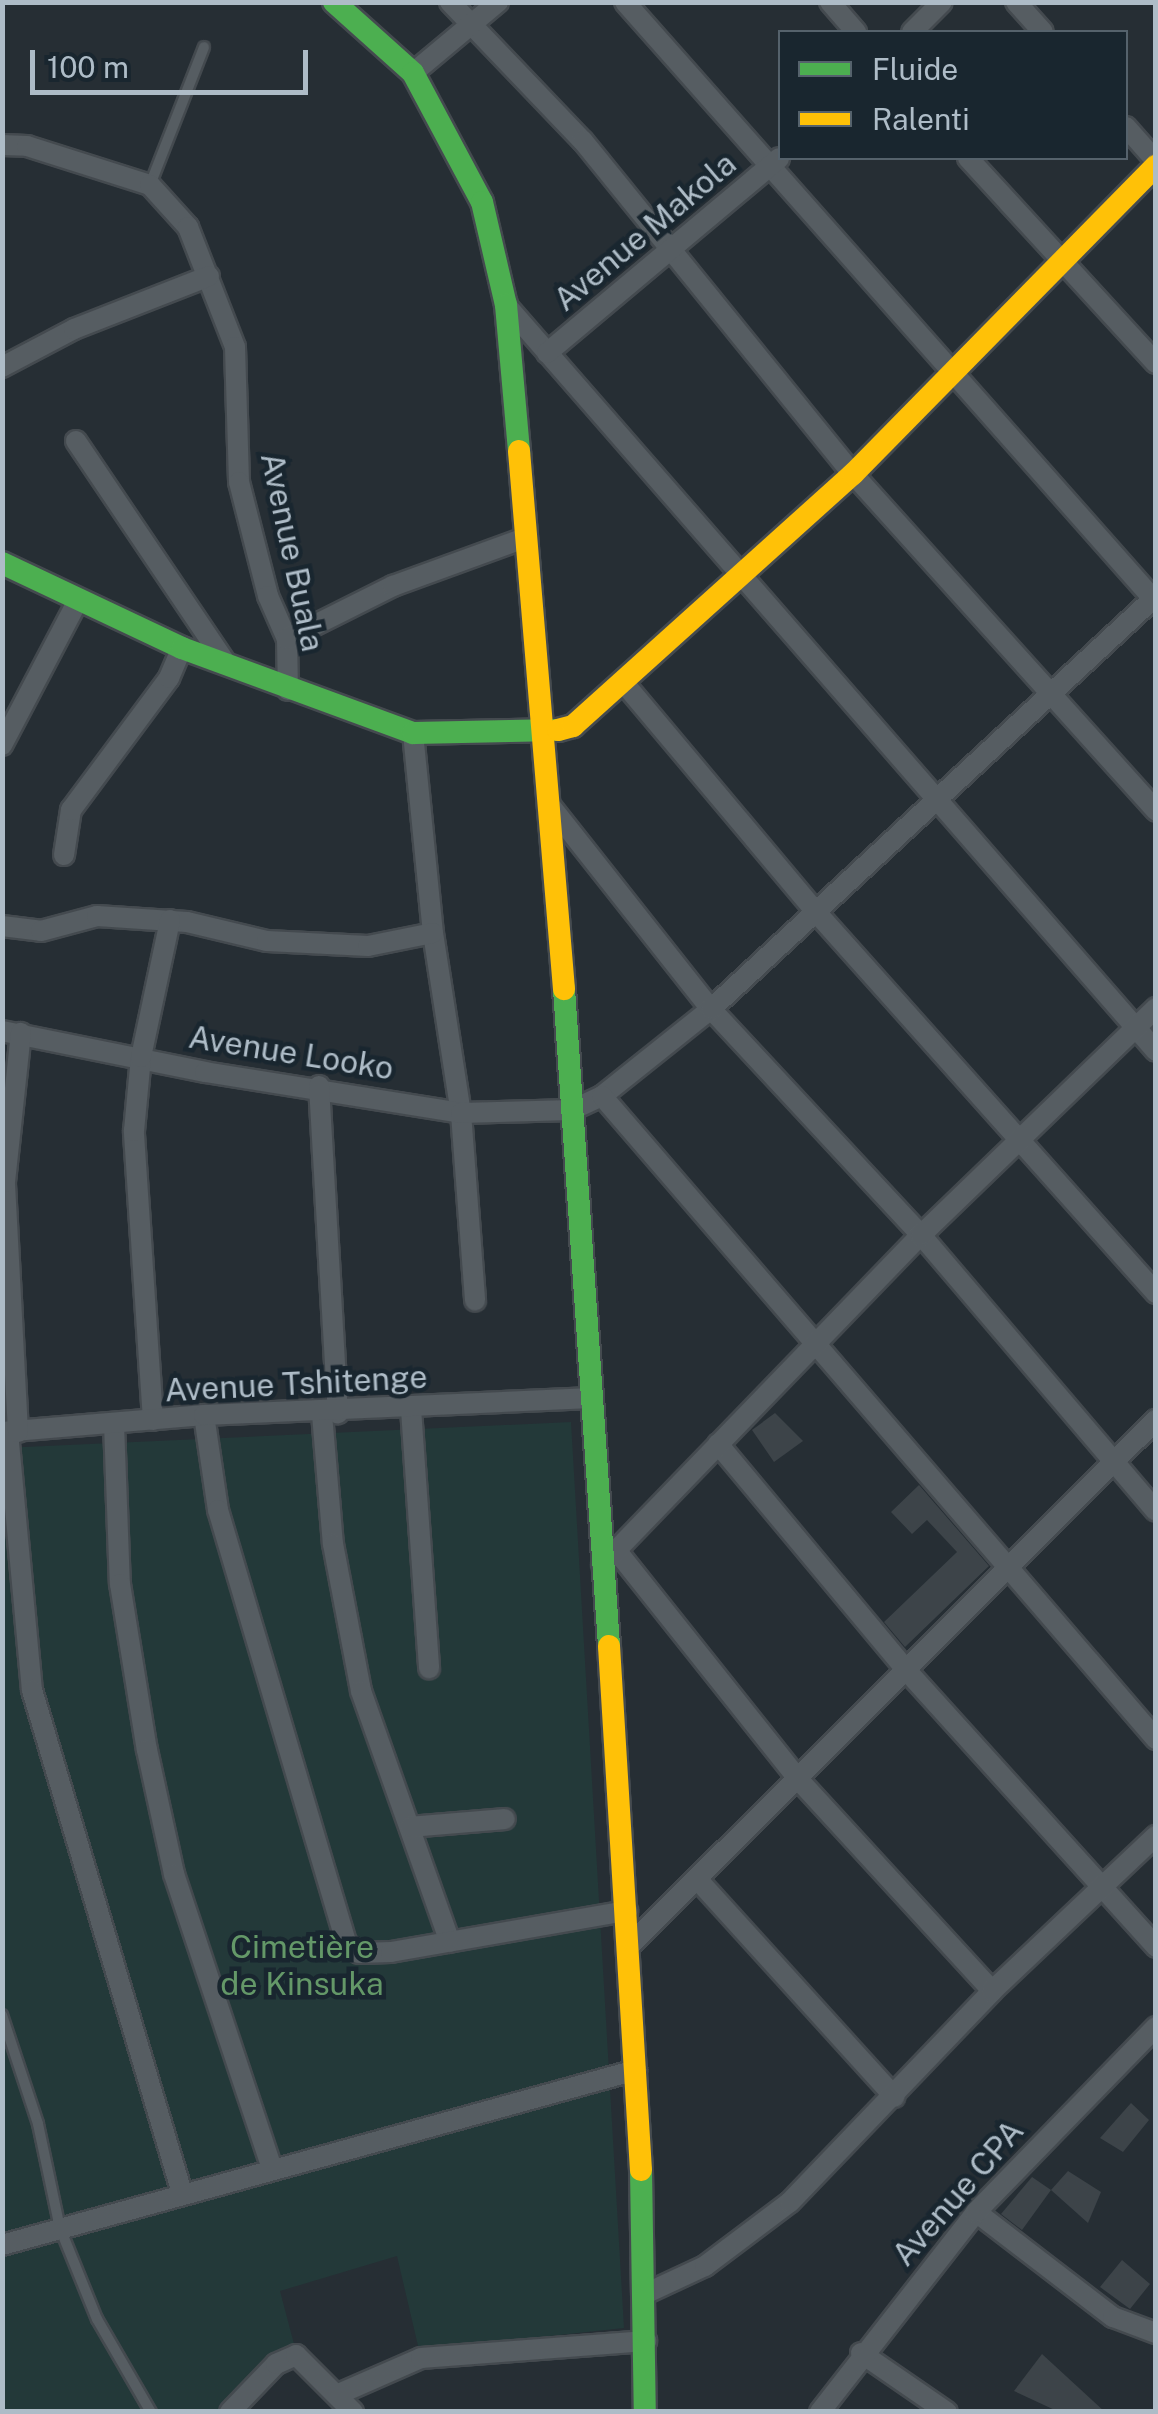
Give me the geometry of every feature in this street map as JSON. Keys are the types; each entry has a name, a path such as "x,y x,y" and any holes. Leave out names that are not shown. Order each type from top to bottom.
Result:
{"street":[{"path":"334,2 413,74 482,202 506,305 541,734 552,808 592,1398 609,1558 647,2293 645,2412"},
{"path":"450,2 583,142 853,474 1156,811"},
{"path":"413,74 498,2"},
{"path":"572,1110 602,1096 711,1010 1155,599 952,372 776,161 625,2"},
{"path":"830,2 854,30"},
{"path":"914,30 942,2"},
{"path":"1016,2 1041,30"},
{"path":"2,563 182,648 413,734 541,734 574,726 740,571 853,474 1156,163 1128,128"},
{"path":"2,145 27,146 150,185"},
{"path":"970,160 1156,362"},
{"name":"Avenue Makola","path":"547,353 672,253 776,161"},
{"name":"Avenue Buala","path":"150,185 188,227 235,347 239,482 268,596 287,639 288,690"},
{"path":"2,367 74,329 209,276"},
{"path":"506,305 1156,1050"},
{"path":"76,441 226,665"},
{"path":"287,639 392,586 525,538"},
{"path":"2,745 78,600"},
{"path":"64,855 72,810 168,678 182,648"},
{"path":"623,682 816,912 1156,1293"},
{"path":"413,734 433,934 461,1113 474,1300"},
{"path":"552,808 711,1010 921,1235 1156,1511"},
{"path":"2,926 40,931 97,916 170,920 284,942 368,946 433,934"},
{"path":"153,1420 134,1131 141,1057 170,920"},
{"path":"609,1558 921,1235 1156,1008"},
{"path":"12,1032 5,1182 9,1432 22,1524 24,1652 182,2193"},
{"name":"Avenue Looko","path":"12,1032 206,1072 319,1086 461,1113 572,1110"},
{"path":"319,1086 330,1414 343,1606 384,1772 410,1827 450,1942"},
{"path":"602,1096 814,1349 1156,1739"},
{"name":"Avenue Tshitenge","path":"9,1432 204,1415 330,1414 592,1398"},
{"path":"411,1409 429,1668"},
{"path":"204,1415 218,1510 346,1942 359,1953 450,1942 627,1911"},
{"path":"629,1946 1156,1420"},
{"path":"114,1424 127,1650 147,1750 174,1874 272,2168"},
{"path":"718,1444 907,1671 1098,1888 1156,1947"},
{"path":"609,1558 798,1779 992,1991"},
{"path":"410,1827 505,1819"},
{"path":"647,2293 750,2236 895,2097 992,1991 1156,1836"},
{"path":"697,1879 895,2097"},
{"name":"Avenue CPA","path":"820,2412 861,2353 976,2212 1146,2046 1156,2027"},
{"path":"2,2244 636,2070"},
{"path":"976,2212 1113,2316 1156,2332"},
{"path":"341,2393 420,2358 646,2341"},
{"path":"861,2353 947,2412"},
{"path":"230,2412 276,2364 296,2354 341,2393 353,2412"}],"lane":[{"path":"150,185 204,46"},
{"path":"2,2015 38,2124 60,2228 97,2320 150,2412"}],"green space":[{"name":"Cimetière de Kinsuka","path":"571,1422 624,2328 419,2350 397,2256 280,2291 294,2344 218,2411 3,2411 2,1448"}],"building":[{"path":"775,1413 803,1441 774,1462 752,1430"},
{"path":"919,1485 989,1566 905,1647 884,1622 957,1552 927,1520 912,1534 891,1512"},
{"path":"1131,2103 1149,2120 1123,2152 1100,2138"},
{"path":"1068,2171 1101,2192 1088,2223 1051,2190"},
{"path":"1032,2177 1051,2190 1022,2230 1001,2214"},
{"path":"1122,2260 1150,2284 1130,2309 1100,2287"},
{"path":"1042,2354 1105,2412 1059,2412 1014,2391"}],"traffic: fast":[{"path":"334,2 413,73 482,202 506,305 519,451"},
{"path":"2,563 182,648 413,733 558,730"},
{"path":"564,989 609,1646"},
{"path":"641,2170 645,2412"}],"traffic: slow":[{"path":"558,730 573,726 853,474 1156,166"},
{"path":"519,451 564,989"},
{"path":"609,1646 641,2170"}]}
